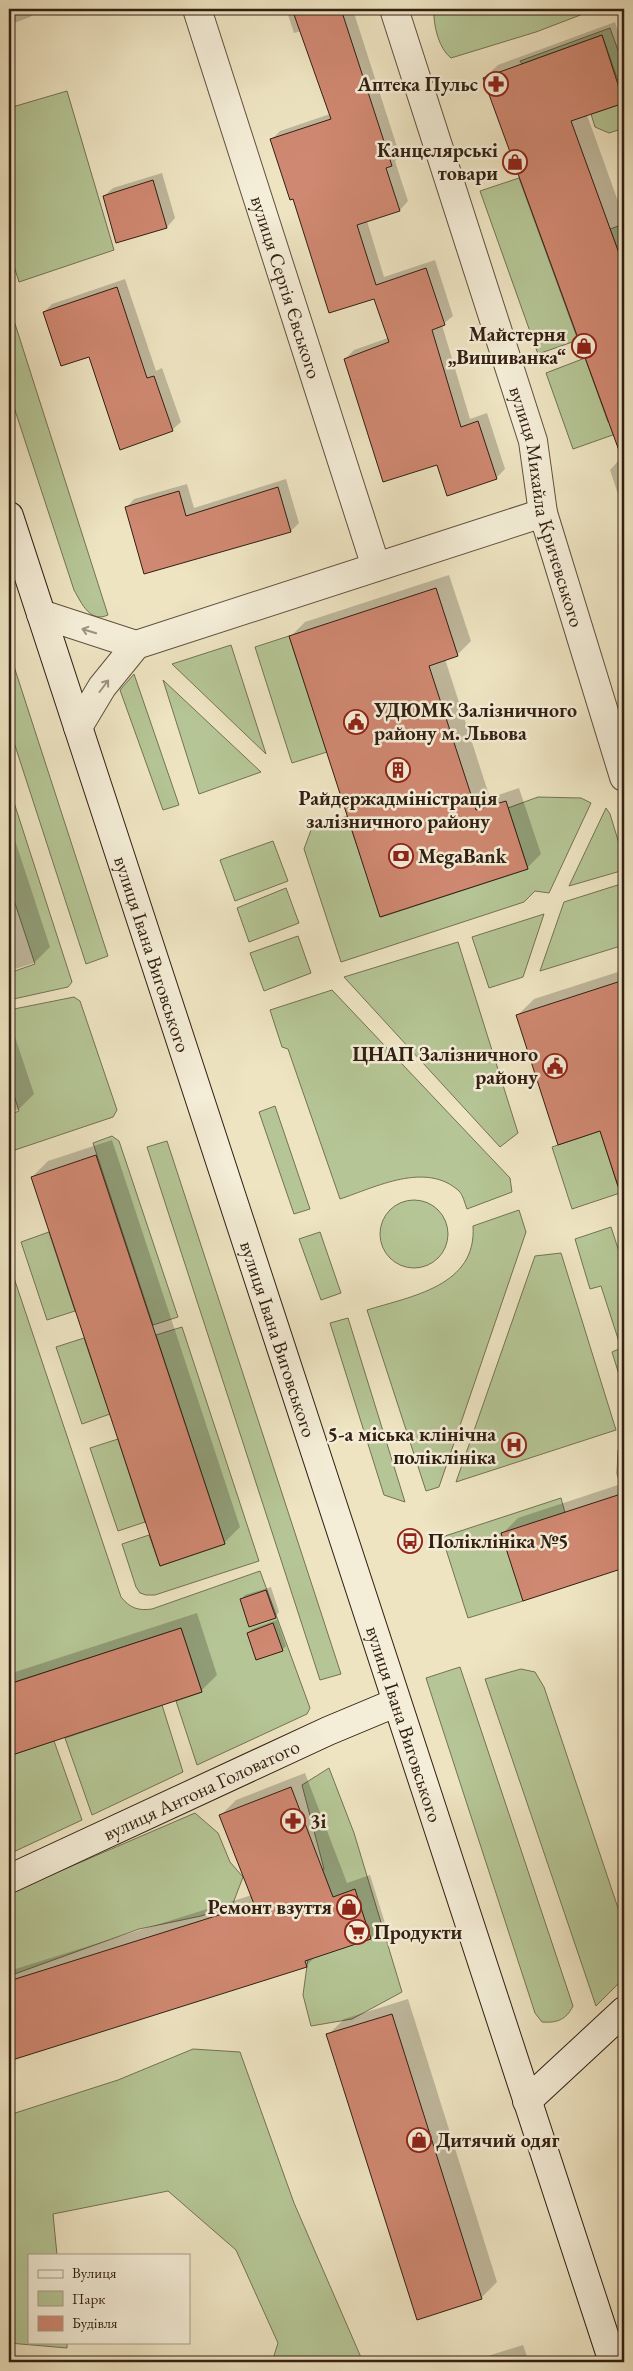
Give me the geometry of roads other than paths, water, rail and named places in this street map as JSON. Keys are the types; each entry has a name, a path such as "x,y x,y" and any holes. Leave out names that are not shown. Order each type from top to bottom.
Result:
{"street":[{"name":"вулиця Сергія Євського","path":"197,9 376,566"},
{"name":"вулиця Михайла Кричевського","path":"394,9 534,441 543,513 624,777"},
{"path":"78,727 102,687 136,645 543,513"},
{"name":"вулиця Івана Виговського","path":"9,516 395,1703 613,2362"},
{"path":"41,614 136,645"},
{"name":"вулиця Антона Головатого","path":"9,1879 328,1731 395,1703"},
{"path":"527,2101 624,2011"}],"place":[{"name":"Аптека Пульс","path":"496,84"},
{"name":"Канцелярські товари","path":"515,162"},
{"name":"Майстерня „Вишиванка“","path":"584,346"},
{"name":"УДЮМК Залізничного району м. Львова","path":"356,722"},
{"name":"Райдержадміністрація залізничного району","path":"398,770"},
{"name":"MegaBank","path":"401,856"},
{"name":"ЦНАП Залізничного району","path":"555,1066"},
{"name":"5-а міська клінічна поліклініка","path":"514,1445"},
{"name":"Поліклініка №5","path":"410,1541"},
{"name":"3і","path":"293,1821"},
{"name":"Ремонт взуття","path":"349,1907"},
{"name":"Продукти","path":"357,1932"},
{"name":"Дитячий одяг","path":"419,2140"}]}
